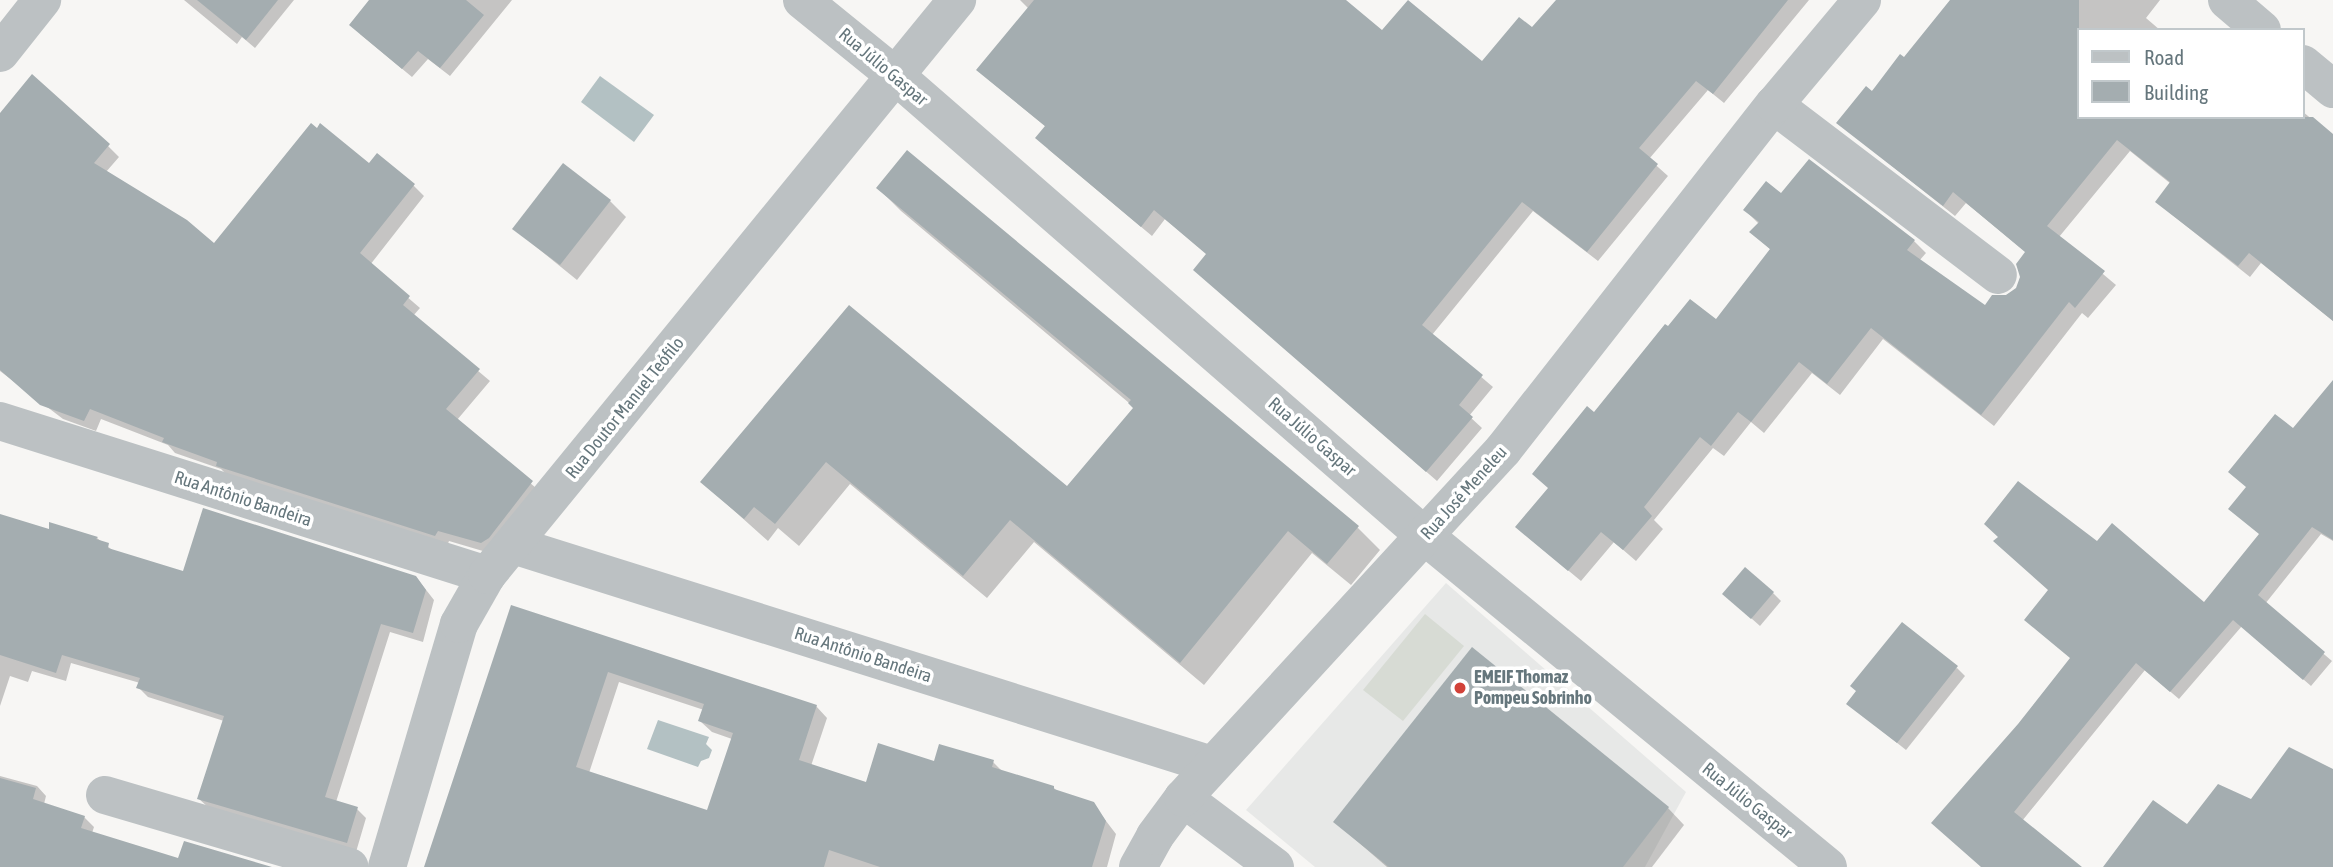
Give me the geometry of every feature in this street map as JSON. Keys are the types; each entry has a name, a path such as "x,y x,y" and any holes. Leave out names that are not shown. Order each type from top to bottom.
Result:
{"street":[{"path":"0,53 42,0"},
{"name":"Rua Júlio Gaspar","path":"802,0 896,76 1426,537 1828,867"},
{"name":"Rua Doutor Manuel Teófilo","path":"387,867 459,624 487,575 957,0"},
{"name":"Rua José Meneleu","path":"1138,867 1155,836 1183,798 1426,537 1503,450 1774,105 1862,0"},
{"path":"2227,0 2260,28"},
{"path":"2305,66 2333,89"},
{"path":"1774,105 1998,275"},
{"name":"Rua Antônio Bandeira","path":"0,421 487,575"},
{"name":"Rua Antônio Bandeira","path":"513,545 1212,765"},
{"path":"106,795 350,867"},
{"path":"1183,798 1275,867"}],"shaded area":[{"path":"600,76 654,115 634,142 581,102"},
{"name":"EMEIF Thomaz Pompeu Sobrinho","path":"1446,583 1686,792 1645,867 1315,867 1246,810"},
{"path":"1425,614 1464,646 1403,721 1363,690"},
{"path":"658,720 709,737 706,744 712,750 709,758 701,761 698,767 647,749"}],"building":[{"path":"197,0 278,0 246,40"},
{"path":"369,0 466,0 484,15 440,68 418,51 402,69 349,25"},
{"path":"1034,0 1346,0 1382,30 1408,0 1482,61 1519,17 1532,27 1556,0 1788,0 1713,94 1696,81 1639,148 1658,164 1587,252 1522,202 1422,325 1483,375 1459,405 1473,417 1426,472 1193,270 1206,254 1154,210 1141,227 1035,138 1045,126 976,70"},
{"path":"1950,0 2079,0 2078,119 2313,117 2333,134 2333,321 2249,253 2238,266 2155,202 2170,182 2117,140 2047,226 2105,271 2075,308 2069,302 1981,415 1871,328 1827,384 1799,362 1751,422 1738,412 1711,446 1700,437 1644,507 1652,516 1623,550 1601,532 1568,571 1515,527 1548,488 1532,474 1587,406 1594,412 1665,324 1668,326 1690,299 1716,319 1770,249 1749,232 1759,222 1743,210 1766,181 1781,193 1809,159 1915,240 1907,250 1985,305 1992,295 2006,295 2016,288 2020,277 2016,264 2025,252 1953,192 1943,206 1836,123 1866,86 1872,91 1900,54 1904,57"},
{"path":"32,74 110,144 94,163 187,220 214,243 311,123 317,128 320,123 369,163 377,153 415,184 360,253 410,296 403,305 480,369 446,409 533,481 489,538 481,543 438,531 435,536 216,466 217,462 162,442 164,438 90,409 84,421 40,405 0,370 0,113"},
{"path":"907,150 1359,526 1327,564 1288,531 1180,663 1010,520 963,576 826,462 775,524 754,507 744,519 700,482 849,305 1067,486 1133,408 1128,403 1131,400 876,188"},
{"path":"563,163 611,200 560,265 512,229"},
{"path":"2333,380 2333,540 2312,527 2258,595 2325,652 2303,680 2233,620 2170,692 2136,663 2014,812 2082,867 1981,867 1931,823 2018,724 2070,658 2024,620 2048,590 1993,541 1998,537 1984,524 2018,481 2097,541 2112,523 2204,602 2259,534 2228,509 2246,487 2228,472 2275,414 2293,428"},
{"path":"203,508 416,576 426,590 413,633 381,624 325,797 358,807 347,843 197,799 224,716 136,688 140,678 62,655 56,673 0,655 0,514 49,529 49,522 98,537 96,539 109,543 108,548 183,571"},
{"path":"1745,567 1774,592 1751,619 1722,594"},
{"path":"511,605 817,705 799,760 866,782 878,743 934,761 939,744 994,760 992,767 1054,786 1054,789 1094,802 1106,821 1092,867 880,867 829,850 824,867 424,867","holes":["608,672 704,704 698,721 733,733 707,810 576,767"]},
{"path":"1902,622 1958,666 1897,743 1846,704 1856,691 1850,686"},
{"path":"1472,647 1669,807 1623,867 1389,867 1333,822"},
{"path":"2289,747 2333,769 2333,867 2103,867 2153,800 2187,824 2218,784 2251,799"},
{"path":"0,778 36,788 33,799 85,816 81,828 178,858 184,841 272,867 0,867"}],"place":[{"name":"EMEIF Thomaz Pompeu Sobrinho","path":"1460,688"}]}
